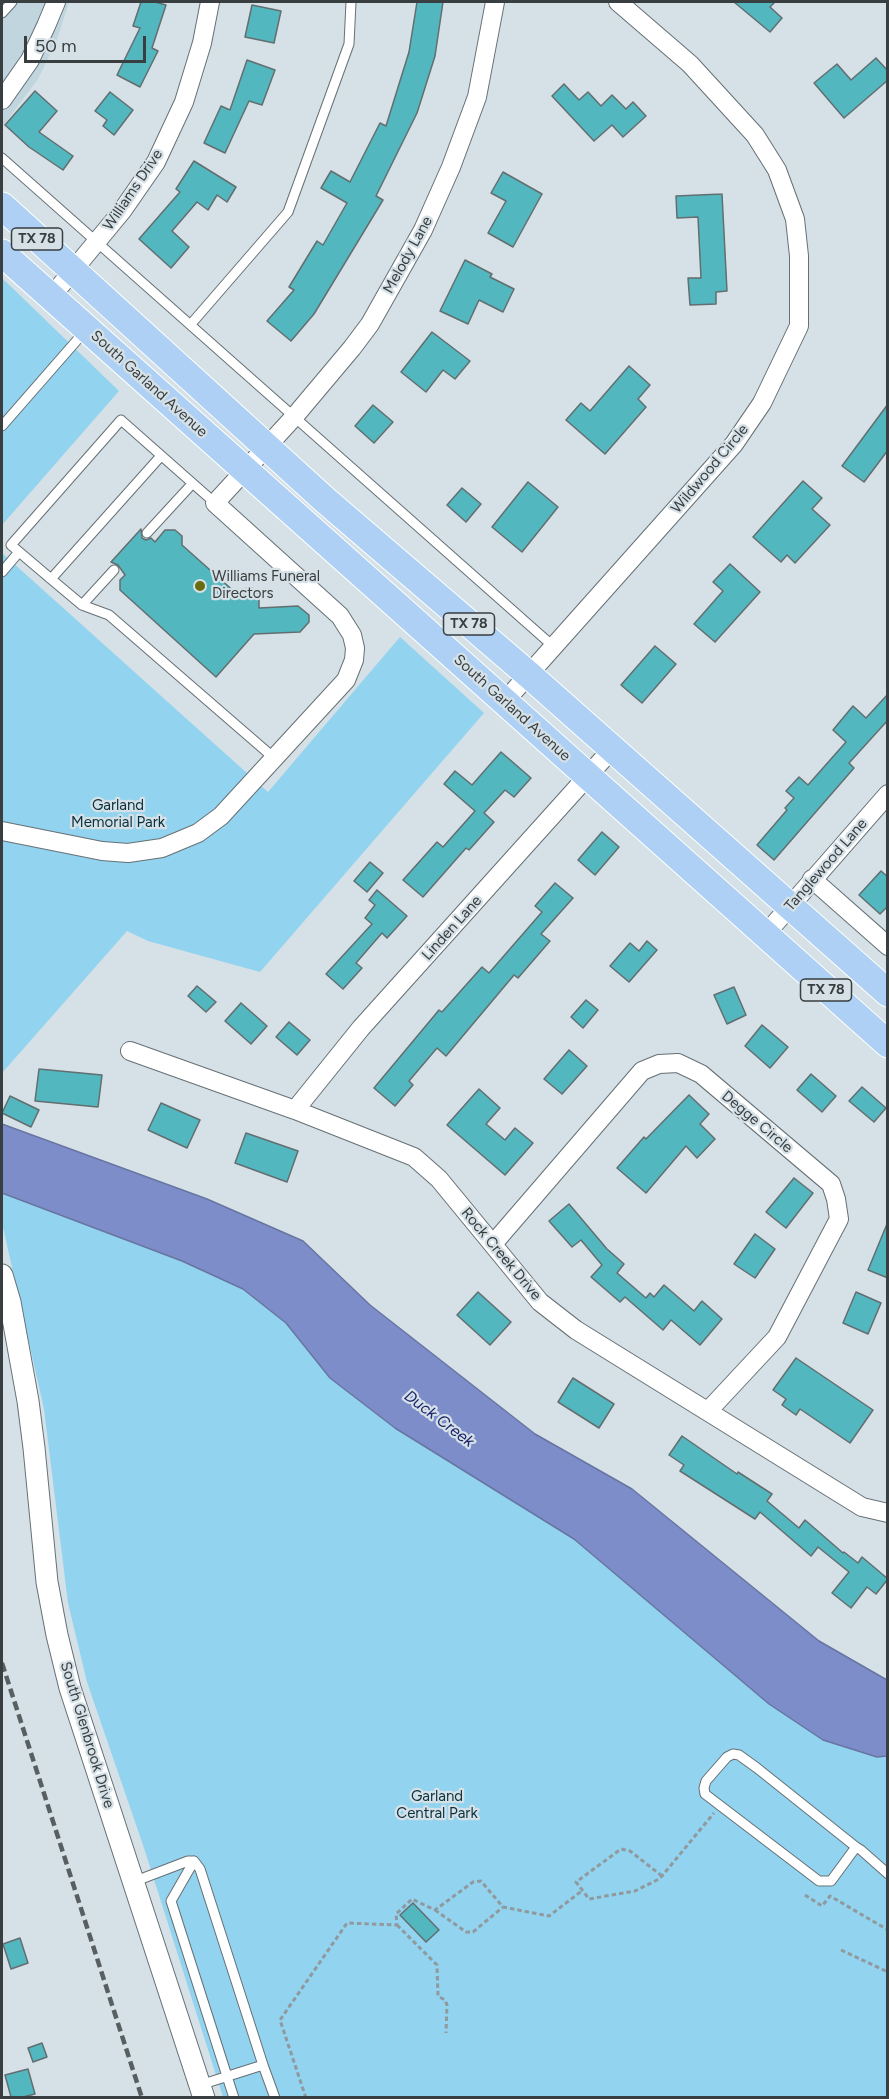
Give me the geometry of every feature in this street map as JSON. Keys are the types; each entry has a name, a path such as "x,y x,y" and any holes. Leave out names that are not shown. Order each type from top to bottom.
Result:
{"main road":[{"name":"TX 78","path":"2,206 267,448 529,675 888,993"},
{"name":"South Garland Avenue","path":"2,253 505,701 764,936 888,1044"}],"street":[{"path":"2,100 30,60 56,2"},
{"name":"Williams Drive","path":"51,297 122,211 156,162 184,102 202,43 210,2"},
{"name":"Melody Lane","path":"215,503 294,417 370,324 423,230 451,167 477,97 495,2"},
{"name":"Wildwood Circle","path":"505,701 734,444 762,403 798,326 800,256 795,219 777,170 755,135 690,64 618,2"},
{"path":"2,831 102,851 128,853 162,848 198,833 221,816 346,680 354,660 355,648 352,635 340,615 215,503"},
{"name":"Linden Lane","path":"295,1110 361,1028 612,749"},
{"name":"Tanglewood Lane","path":"764,936 888,795"},
{"path":"812,879 888,946"},
{"name":"Rock Creek Drive","path":"130,1051 295,1110 414,1157 439,1179 540,1302 576,1330 862,1507 888,1513"},
{"name":"Degge Circle","path":"493,1244 642,1071 659,1064 678,1063 701,1074 831,1184 836,1199 838,1219 777,1337 708,1411"},
{"name":"South Glenbrook Drive","path":"2,1275 10,1302 28,1401 47,1582 57,1635 70,1688 202,2091"},
{"name":"South Glenbrook Drive","path":"2,1323 20,1362"}],"lane":[{"path":"2,14 12,2"},
{"path":"191,324 288,212 349,44 351,2"},
{"path":"2,158 554,647"},
{"path":"2,426 87,329"},
{"path":"215,503 120,420 11,545 82,605 109,615 274,759"},
{"path":"51,579 160,457"},
{"path":"147,533 192,484"},
{"path":"2,572 19,552"},
{"path":"82,605 114,570"},
{"path":"856,1847 831,1881 819,1881 705,1794 706,1781 727,1757 733,1754 739,1755 856,1847 888,1874"},
{"path":"133,1882 188,1861 194,1861 201,1869 274,2097"},
{"path":"194,1861 171,1901 234,2097"},
{"path":"202,2091 228,2076 263,2065"}],"path":[{"path":"662,1876 630,1851 621,1849 576,1882 589,1899 635,1891 659,1879 662,1876 709,1820"},
{"path":"435,1910 473,1882 481,1881 503,1907 549,1916 583,1890"},
{"path":"806,1895 822,1906 830,1896 888,1930"},
{"path":"446,2033 447,2005 445,2000 438,1996 437,1965 397,1925 396,1914 412,1899 435,1910 466,1932 473,1932 503,1907"},
{"path":"306,2097 280,2020 347,1923 397,1925"},
{"path":"842,1950 888,1972"}],"shaded area":[{"path":"2,2 69,2 57,40 38,79 2,127"}],"green space":[{"path":"2,278 119,391 2,525"},
{"name":"Garland Memorial Park","path":"2,553 268,792 400,637 484,713 260,972 148,941 127,931 2,1073"},
{"name":"Garland Central Park","path":"2,1193 182,1261 243,1289 286,1323 330,1378 395,1428 574,1539 769,1704 877,1757 887,1756 887,2097 223,2097 144,1848 87,1682 68,1603 44,1409 2,1223"}],"water":[{"name":"Duck Creek","path":"2,1124 207,1199 303,1241 370,1305 535,1434 632,1489 819,1641 887,1680 887,1756 877,1757 823,1740 769,1704 574,1539 395,1428 330,1378 286,1323 243,1289 182,1261 2,1193"}],"building":[{"path":"141,2 166,5 152,48 158,51 140,87 117,75 140,28 133,26"},
{"path":"417,2 443,2 435,56 417,113 376,196 383,200 314,314 291,341 267,321 294,290 289,287 317,241 323,245 347,203 321,188 331,171 350,182 380,123 386,126 409,52"},
{"path":"734,2 775,2 770,7 782,18 770,32"},
{"path":"252,5 281,11 274,43 245,37"},
{"path":"876,58 888,71 888,80 844,118 814,83 837,64 851,80"},
{"path":"247,60 275,70 262,105 249,101 225,153 204,143 221,106 230,110"},
{"path":"564,84 579,100 588,92 601,106 612,95 626,109 633,102 646,116 623,137 612,125 594,141 552,96"},
{"path":"35,91 57,111 39,132 73,156 63,170 29,147 5,125"},
{"path":"110,92 133,110 114,135 103,126 107,120 95,111"},
{"path":"194,161 236,187 227,202 217,195 208,210 197,202 172,231 189,247 171,268 139,239 180,192 176,189"},
{"path":"503,172 542,194 513,247 488,233 506,201 491,193"},
{"path":"722,194 727,291 716,292 716,304 690,305 688,278 701,278 698,217 677,218 676,196"},
{"path":"465,260 492,274 490,277 514,289 503,312 479,300 468,324 440,311"},
{"path":"432,332 470,361 455,379 443,370 426,392 401,372"},
{"path":"629,366 650,385 638,399 646,407 605,454 566,420 581,403 590,411"},
{"path":"888,404 888,450 864,482 842,466"},
{"path":"373,405 393,422 374,443 355,426"},
{"path":"803,481 822,498 812,509 830,525 795,563 787,555 781,562 753,537"},
{"path":"528,482 558,507 522,552 492,527"},
{"path":"462,488 481,504 466,522 447,505"},
{"path":"141,529 142,538 146,540 151,538 155,542 165,530 175,530 182,536 182,545 237,594 242,589 252,588 259,595 259,608 298,606 309,615 309,622 300,632 254,634 216,677 120,590 120,580 125,575 118,565 111,562"},
{"path":"730,564 760,592 715,642 694,624 723,591 713,582"},
{"path":"655,646 676,664 642,703 621,685"},
{"path":"888,694 888,720 849,763 854,768 774,860 757,845 787,810 785,808 794,798 786,791 799,777 808,785 846,742 833,730 853,706 866,718"},
{"path":"501,752 531,778 514,797 505,790 484,813 494,822 469,850 466,848 423,897 403,880 437,842 443,847 475,811 444,784 455,771 472,785"},
{"path":"602,832 619,847 595,875 578,860"},
{"path":"370,862 383,873 367,892 354,881"},
{"path":"881,871 888,877 888,906 880,914 859,895"},
{"path":"555,883 573,898 541,934 550,941 518,978 514,975 446,1056 437,1048 409,1081 413,1085 395,1106 374,1088 439,1010 442,1012 482,967 489,973 542,912 535,906"},
{"path":"377,890 407,916 387,938 382,933 356,963 362,968 343,989 326,974 372,924 365,918 375,905 369,900"},
{"path":"647,941 657,950 629,982 610,966 630,943 639,951"},
{"path":"197,986 216,1002 206,1012 188,996"},
{"path":"734,987 746,1015 727,1024 714,995"},
{"path":"586,1000 598,1010 583,1028 571,1017"},
{"path":"241,1003 267,1026 251,1044 225,1021"},
{"path":"289,1022 310,1040 297,1055 276,1037"},
{"path":"762,1025 788,1047 770,1068 745,1046"},
{"path":"569,1050 587,1066 562,1094 544,1079"},
{"path":"39,1069 102,1075 98,1107 35,1101"},
{"path":"811,1074 836,1096 822,1112 797,1090"},
{"path":"862,1087 886,1108 874,1122 849,1101"},
{"path":"479,1089 500,1108 486,1124 505,1140 515,1128 533,1143 505,1175 447,1125"},
{"path":"689,1095 709,1114 700,1124 715,1139 697,1158 686,1146 646,1193 617,1168 644,1137 646,1139"},
{"path":"10,1096 39,1110 31,1127 2,1113"},
{"path":"161,1103 200,1120 187,1148 148,1130"},
{"path":"246,1133 298,1151 287,1182 235,1163"},
{"path":"794,1178 813,1193 786,1228 766,1212"},
{"path":"569,1204 607,1249 624,1264 617,1273 646,1298 650,1293 654,1297 664,1285 694,1311 702,1301 722,1319 700,1345 671,1320 663,1330 625,1297 620,1302 591,1277 602,1265 581,1240 572,1247 549,1221"},
{"path":"888,1224 888,1278 868,1270"},
{"path":"755,1234 775,1249 755,1278 734,1264"},
{"path":"478,1292 511,1322 490,1345 457,1315"},
{"path":"856,1292 881,1303 868,1334 843,1323"},
{"path":"796,1358 873,1410 850,1443 800,1409 796,1415 782,1405 786,1399 773,1390"},
{"path":"573,1378 614,1404 599,1428 558,1402"},
{"path":"682,1436 737,1474 738,1472 772,1494 767,1501 799,1528 805,1520 843,1553 858,1563 862,1557 888,1579 876,1594 867,1587 851,1608 832,1593 849,1572 818,1547 811,1556 760,1512 755,1519 680,1471 684,1465 669,1455"},
{"path":"413,1903 439,1930 426,1942 400,1915"},
{"path":"20,1938 28,1963 11,1969 3,1944"},
{"path":"42,2043 47,2057 33,2062 28,2048"},
{"path":"28,2069 35,2094 11,2097 5,2075"}],"railway":[{"path":"2,1663 142,2098"}],"place":[{"name":"Williams Funeral Directors","path":"200,586"}]}
